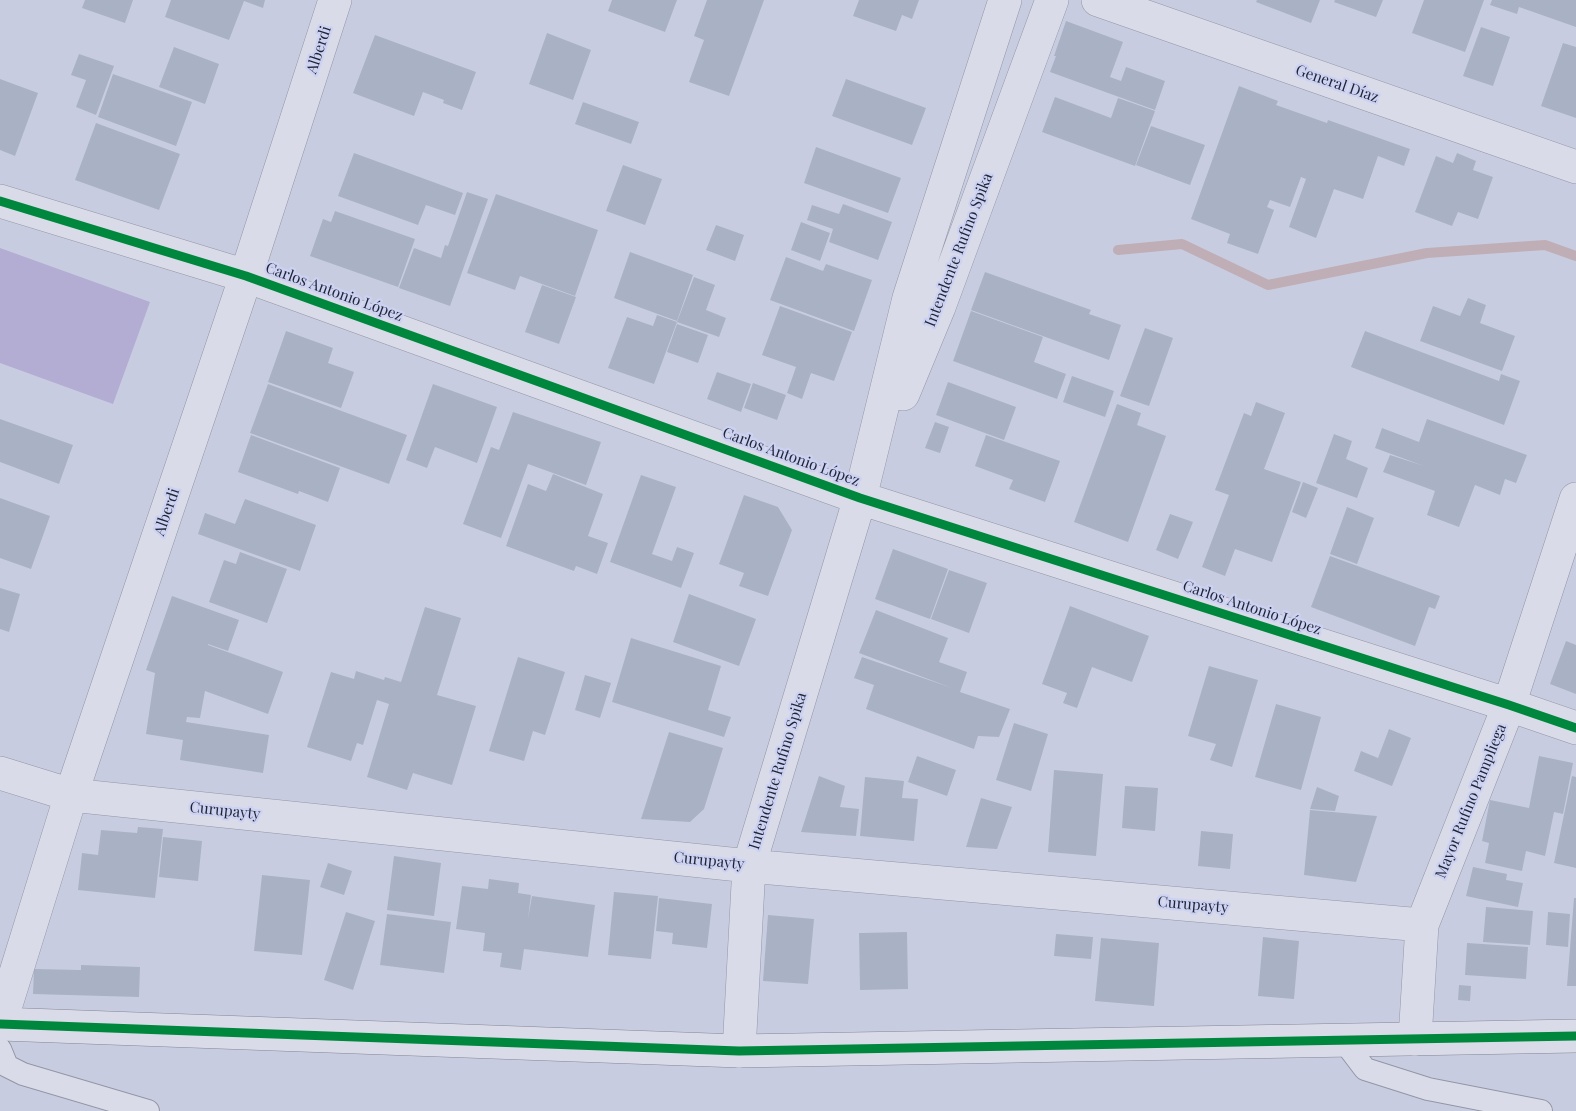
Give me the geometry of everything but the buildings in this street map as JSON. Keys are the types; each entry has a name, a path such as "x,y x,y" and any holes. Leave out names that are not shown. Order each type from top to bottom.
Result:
{"street":[{"name":"Alberdi","path":"0,1026 71,795 246,276 335,0"},
{"name":"Intendente Rufino Spika","path":"739,1051 749,866 860,498 909,298 1005,0"},
{"name":"Intendente Rufino Spika","path":"860,498 939,307 1052,0"},
{"name":"General Díaz","path":"1098,0 1576,167"},
{"name":"Carlos Antonio López","path":"0,201 246,276 860,498 1576,728"},
{"name":"Mayor Rufino Pampliega","path":"1415,1039 1422,925 1509,705 1576,499"},
{"name":"Curupayty","path":"0,773 71,795 749,866 1422,925"},
{"path":"0,1026 739,1051 1576,1036"}],"lane":[{"path":"1343,1040 1365,1069 1428,1089 1541,1111"},
{"path":"0,1049 7,1066 23,1074 148,1111"}],"shaded area":[{"path":"0,248 150,302 113,404 0,363"}],"waterway":[{"path":"1118,250 1182,244 1268,285 1427,253 1545,245 1576,256"}],"cycle path":[{"path":"0,201 246,276 860,498 1576,728"},
{"path":"0,1024 739,1051 1576,1036"}]}
